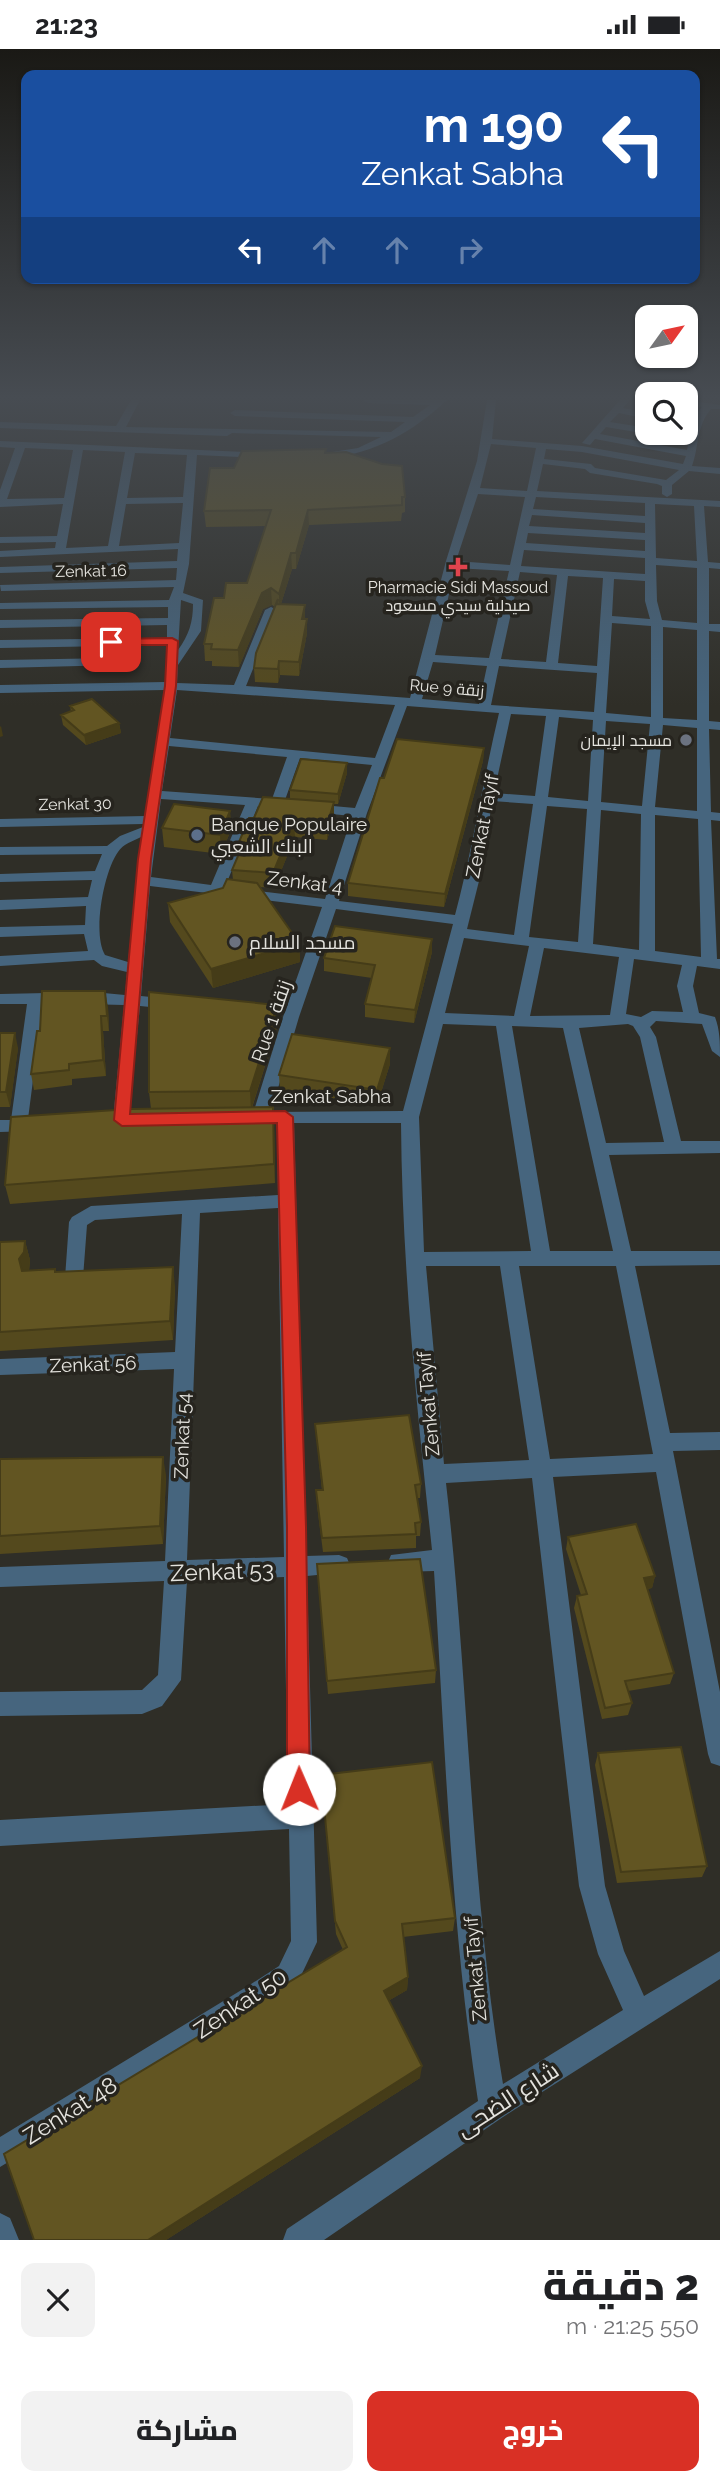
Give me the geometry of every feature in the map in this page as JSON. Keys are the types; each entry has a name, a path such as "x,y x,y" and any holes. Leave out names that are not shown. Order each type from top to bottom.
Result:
{"street":[{"path":"66,502 61,538 66,570"},
{"path":"113,551 121,502"},
{"path":"146,1120 116,1121 134,999 154,794 171,686 173,630 183,564 188,502"},
{"name":"Rue 1 زنقة","path":"254,1118 285,1016 331,905 379,762 430,658 451,564 471,502"},
{"path":"484,709 529,502"},
{"path":"647,956 648,811 657,721 657,615 651,605 650,502"},
{"path":"687,502 720,504"},
{"path":"699,503 704,627 712,726 704,815 714,963"},
{"path":"527,512 652,520"},
{"path":"522,529 652,537"},
{"path":"0,540 61,538"},
{"path":"0,554 184,546"},
{"path":"520,546 720,566"},
{"path":"0,570 111,569 183,564"},
{"path":"451,564 651,578"},
{"path":"108,586 111,569"},
{"path":"17,587 22,571"},
{"path":"552,666 563,571"},
{"path":"585,949 610,575"},
{"name":"Zenkat 16","path":"1,587 108,586 177,593"},
{"path":"51,643 52,623 62,587"},
{"path":"0,606 57,605 177,593 200,602 199,624 197,636 170,667"},
{"path":"239,689 271,610"},
{"path":"606,619 720,628"},
{"path":"0,624 52,623 173,630"},
{"path":"1,647 99,642 199,624"},
{"path":"95,662 99,642"},
{"path":"430,658 603,670"},
{"path":"0,664 116,662"},
{"path":"44,688 48,664"},
{"name":"Rue 9 زنقة","path":"0,689 171,686 239,689 712,726"},
{"name":"Zenkat Tayif","path":"493,2107 482,2039 467,1880 444,1560 434,1474 411,1198 410,1117 476,865 486,796 506,710"},
{"path":"522,1022 541,802 553,714"},
{"path":"161,741 379,762"},
{"path":"277,804 295,754"},
{"path":"154,794 360,813"},
{"path":"486,796 720,817"},
{"path":"216,890 253,802"},
{"name":"Zenkat 30","path":"0,823 151,825"},
{"path":"136,969 109,963 97,954 91,929 100,875 112,850 125,839 151,825"},
{"path":"0,851 112,850"},
{"path":"0,878 100,875"},
{"name":"Zenkat 4","path":"144,881 331,905 459,927 529,943 714,963"},
{"path":"0,905 95,901"},
{"path":"0,932 91,929"},
{"path":"0,961 97,954"},
{"path":"617,1020 627,954"},
{"path":"691,960 685,986 708,1020 720,1051"},
{"path":"19,1125 36,998"},
{"path":"0,999 134,999 191,1006"},
{"path":"643,1025 652,1016 708,1020"},
{"path":"435,1019 570,1023 636,1020 643,1025 658,1073 674,1147"},
{"path":"503,1022 542,1259"},
{"path":"570,1023 600,1149 714,1695 720,1754"},
{"name":"Zenkat 50","path":"139,2067 288,1975 304,1942 285,1117"},
{"name":"Zenkat Sabha","path":"254,1118 410,1117"},
{"path":"0,1126 45,1124"},
{"path":"600,1149 720,1147"},
{"path":"74,1278 78,1222 83,1216 101,1210 287,1201"},
{"name":"Zenkat 54","path":"0,1705 97,1705 154,1698 169,1680 177,1573 191,1206"},
{"path":"418,1259 720,1258"},
{"path":"509,1260 541,1468 592,1886 611,1954 639,2015"},
{"path":"163,1275 188,1275"},
{"path":"49,1279 100,1277"},
{"name":"Zenkat 56","path":"0,1367 185,1360"},
{"path":"434,1474 541,1468 663,1452 720,1441"},
{"path":"156,1463 181,1462"},
{"name":"Zenkat 53","path":"0,1577 177,1573 444,1560"},
{"path":"0,1833 299,1816"},
{"name":"شارع الضحى","path":"298,2240 493,2107 720,1964"},
{"name":"Zenkat 48","path":"0,2153 139,2067"},
{"path":"0,2228 4,2240"}],"building":[{"path":"205,502 402,502 402,505 308,510 296,553 291,553 279,594 271,588 262,593 238,650 211,649 212,644 204,644 214,598 224,598 226,583 247,583 271,510 204,511"},
{"path":"278,599 277,604 305,605 302,619 307,619 299,662 279,661 278,669 254,668 256,653"},
{"path":"92,699 119,723 84,735 61,715 74,710 70,706"},
{"path":"397,739 484,748 445,894 348,883 380,778 384,778"},
{"path":"301,759 347,763 338,794 290,790"},
{"path":"263,797 334,802 327,825 294,822 273,873 232,870 244,842 239,842 249,818 254,818"},
{"path":"174,804 230,811 220,835 162,828"},
{"name":"مسجد السلام","path":"227,879 257,883 299,943 211,969 168,903 223,888"},
{"path":"335,926 432,939 415,1010 365,1004 375,965 324,958"},
{"path":"42,991 105,991 107,1016 101,1016 103,1060 69,1064 69,1070 31,1074 37,1031 40,1031"},
{"path":"149,992 277,1005 250,1091 149,1092"},
{"path":"0,1033 15,1033 6,1092 0,1092"},
{"path":"292,1034 390,1048 377,1090 279,1075"},
{"path":"273,1107 274,1164 5,1185 11,1117 131,1109"},
{"path":"25,1241 24,1252 19,1259 22,1271 173,1267 170,1321 0,1332 0,1242"},
{"path":"409,1415 421,1484 415,1485 421,1522 415,1523 416,1534 322,1538 316,1490 323,1490 315,1424"},
{"path":"163,1457 160,1526 0,1536 0,1459"},
{"path":"636,1524 655,1576 644,1578 674,1673 625,1681 632,1703 605,1708 577,1596 587,1594 568,1537"},
{"path":"420,1559 436,1670 327,1681 317,1564"},
{"path":"681,1747 707,1866 621,1872 598,1753"},
{"path":"432,1762 455,1918 402,1924 408,1977 384,1991 422,2066 148,2240 34,2240 4,2154 347,1947 335,1921 321,1775"}],"place":[{"name":"Pharmacie Sidi Massoud صيدلية سيدي مسعود","path":"458,567"},
{"name":"مسجد الإيمان","path":"686,740"},
{"name":"Banque Populaire البنك الشعبي","path":"197,835"},
{"name":"مسجد السلام","path":"235,942"}],"route":[{"path":"111,642 172,641 171,686 145,859 122,1120 285,1117 296,1527 299,1789"}]}
